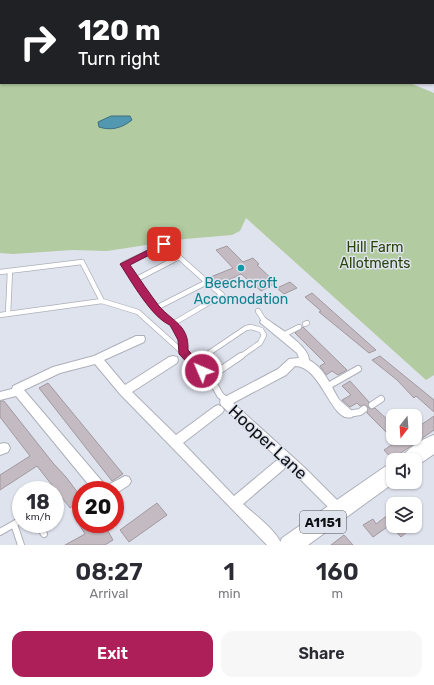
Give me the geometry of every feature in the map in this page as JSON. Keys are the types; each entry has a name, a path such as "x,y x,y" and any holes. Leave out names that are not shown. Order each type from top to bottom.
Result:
{"main road":[{"path":"420,453 434,443"},
{"name":"A1151","path":"290,545 386,477"}],"street":[{"path":"265,322 283,335 301,352 304,358 303,362 309,365 335,402 348,414"},
{"path":"19,391 17,389 57,370 97,359 140,339"},
{"path":"97,359 124,391 275,545"},
{"path":"124,391 173,360"},
{"name":"Hooper Lane","path":"303,362 293,362 282,372 225,402 301,472 340,511"},
{"path":"0,396 19,391"},
{"path":"19,391 94,481"},
{"path":"175,442 218,410"},
{"path":"234,504 280,465"}],"lane":[{"path":"174,323 222,295 164,244 124,264 156,308 168,321 174,323 183,340 182,352"},
{"path":"135,280 179,257"},
{"path":"0,272 82,262 102,300"},
{"path":"8,314 10,271"},
{"path":"156,308 207,282"},
{"path":"0,315 102,300 126,307 138,312 210,377 220,395 227,401"},
{"path":"258,312 262,315 265,322"},
{"path":"194,363 246,328 250,327 261,330 264,335 260,343 210,377"},
{"path":"283,335 299,327"},
{"path":"324,385 358,369"},
{"path":"372,405 381,399"},
{"path":"348,414 360,412 364,409"},
{"path":"0,532 12,525"},
{"path":"17,533 21,545"}],"green space":[{"name":"Hill Farm Allotments","path":"0,84 412,84 434,93 434,375 426,380 246,218 240,231 232,235 185,239 107,251 73,250 13,254 0,253"}],"water":[{"path":"111,116 130,116 132,120 116,128 108,129 99,127 98,122"}],"building":[{"name":"Beechcroft Accomodation","path":"227,246 243,262 253,258 259,264 257,265 276,283 261,291 241,274 217,286 208,278 233,268 216,250"},
{"path":"290,282 297,288 284,294 277,288"},
{"path":"312,293 376,350 369,353 319,312 321,311 305,297"},
{"path":"303,327 347,370 338,375 332,371 326,375 320,366 325,363 295,333"},
{"path":"380,356 434,400 434,412 416,396 414,398 397,380 372,360"},
{"path":"350,381 369,402 369,408 375,408 386,418 386,432 367,413 367,406 360,406 357,403 350,407 342,400 351,395 342,386"},
{"path":"48,383 123,474 112,481 39,388"},
{"path":"0,401 4,401 72,485 72,507 70,508 64,500 64,481 49,481 37,466 0,490 0,475 30,456 0,417"},
{"path":"434,416 434,430 422,438 422,424"},
{"path":"392,445 412,445 401,453 387,453 384,450"},
{"path":"157,503 167,515 129,542 122,533 124,533 124,527"},
{"path":"386,516 386,528 373,537 363,525 373,519 376,524"},
{"path":"109,533 113,540 105,545 65,545 85,534"},
{"path":"397,533 406,533 401,537"},
{"path":"344,535 353,545 331,545"}],"place":[{"name":"Beechcroft Accomodation","path":"241,268"}],"route":[{"path":"164,244 124,264 156,308 168,321 174,323 177,332 183,340 182,352 202,371"}]}
